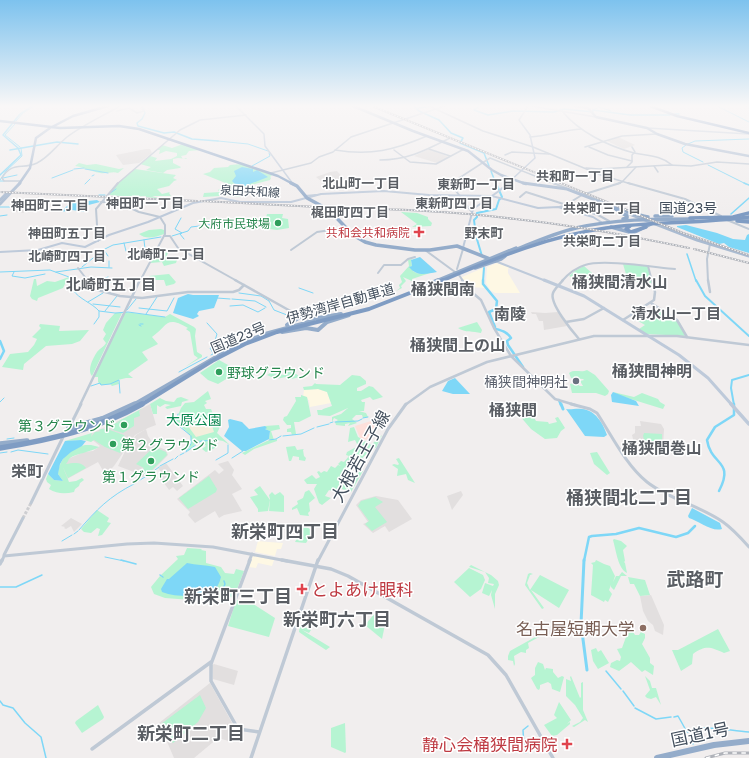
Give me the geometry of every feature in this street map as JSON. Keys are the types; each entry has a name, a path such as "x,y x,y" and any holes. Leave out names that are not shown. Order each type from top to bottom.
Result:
{"highway":[{"path":"176,141 271,173 294,185 309,199 329,210 357,238 372,244 410,250 425,250 448,246 463,248 486,259 508,258"},
{"path":"609,206 642,217 650,222"},
{"path":"611,222 627,218 626,215 620,210"},
{"path":"625,223 621,226 627,231 633,232 650,222 665,216 690,218 749,217"},
{"path":"611,222 625,223 749,217"},
{"path":"665,222 749,217"},
{"name":"国道23号","path":"576,229 612,222 650,222 690,218 749,217"},
{"name":"国道23号","path":"0,446 68,435 113,419 154,397 224,354 245,345 282,332 386,301 486,259 576,229 611,222 650,222 682,219 736,220 749,217"},
{"name":"伊勢湾岸自動車道","path":"0,446 70,434 112,419 149,399 217,358 260,338 375,307 480,265 566,236 606,227 650,222 708,222 749,217"},
{"name":"伊勢湾岸自動車道","path":"0,446 70,431 111,416 143,400 224,352 265,334 373,306 490,260 566,234 617,224 749,217"},
{"path":"534,242 601,223 617,227 659,220 682,219"},
{"path":"601,223 633,233 650,222"},
{"name":"国道23号","path":"494,259 534,242"},
{"name":"国道23号","path":"0,446 76,429 106,418 144,400 237,344 274,331 349,315 385,304 534,242"},
{"path":"501,259 509,253"},
{"path":"466,271 494,259"},
{"path":"274,331 290,324 299,316 303,315 313,318 341,314"},
{"path":"282,332 306,328 318,330 327,322 349,315"},
{"path":"68,429 106,418"},
{"name":"国道1号","path":"657,758 713,745 735,741 749,741"}],"main road":[{"path":"0,202 20,181 30,164 35,141"},
{"path":"265,141 265,146 294,185"},
{"path":"463,248 471,211 492,196 535,158 531,141"},
{"path":"679,141 693,146 749,156"},
{"path":"443,142 473,153 496,173 530,184 567,189 586,194 609,206"},
{"path":"0,202 20,181"},
{"name":"泉田共和線","path":"305,196 394,191 429,195 492,196 538,208 558,207 593,218 601,223"},
{"name":"泉田共和線","path":"0,252 38,250 62,243 82,247 109,235 194,203 210,199 223,198 250,202 291,202 309,199 318,195"},
{"path":"620,210 710,244 749,256"},
{"path":"494,259 584,296 646,335 695,367 712,382 749,424"}],"street":[{"path":"20,181 4,181 2,178 10,168 38,162 64,141"},
{"path":"98,241 96,209 115,185 166,141"},
{"path":"271,173 284,171 310,163 320,156 335,150 346,141"},
{"path":"335,150 346,154 367,154 394,150 414,141"},
{"path":"515,141 624,182 686,199 749,229"},
{"path":"586,147 604,141"},
{"path":"606,141 634,153 663,159 672,165"},
{"path":"380,160 412,156 443,142"},
{"path":"589,146 608,155 632,160"},
{"path":"627,167 632,160 632,155 635,152 632,147"},
{"path":"429,148 450,157"},
{"path":"394,150 410,162 436,164 465,149"},
{"path":"505,156 512,152 552,155"},
{"path":"471,211 453,187 453,182 490,158 567,189"},
{"path":"584,168 599,169 672,165 694,166 716,162 749,164"},
{"path":"654,166 658,172"},
{"path":"558,207 566,205 586,194 624,182 636,167"},
{"path":"520,197 526,192 598,215 611,222"},
{"path":"68,429 131,297 164,236 165,225 160,217 139,212 120,204 101,202"},
{"path":"291,250 317,232 346,228"},
{"path":"164,236 170,236 172,242 178,248 310,322"},
{"path":"710,244 707,259 708,290 710,292"},
{"path":"457,269 463,248"},
{"path":"425,250 455,272"},
{"path":"378,273 384,265 401,266 408,259 415,257"},
{"path":"580,339 566,322 553,300 553,293 572,271 588,264 601,262 675,269"},
{"path":"622,320 651,303 655,296 648,266"},
{"path":"78,268 94,289 120,296 142,298 188,292 233,292 240,290 244,285"},
{"path":"459,275 467,288 481,300 494,328 511,356 560,401 597,413 633,468 646,481 657,489 722,522 738,534 749,547"},
{"path":"651,303 679,320 687,337"},
{"path":"566,322 588,318 604,308"},
{"name":"大根若王子線","path":"251,758 315,566 395,417 414,397 436,384 483,364 580,339 605,335 687,337 749,345"},
{"path":"31,503 63,438"},
{"path":"0,564 23,518"},
{"path":"4,556 134,543 213,547 315,566 348,576 488,655 506,675 553,758"},
{"path":"252,554 211,662 211,681 238,728 259,732"},
{"path":"92,749 211,662"}],"shaded area":[{"path":"608,141 627,141 635,145 624,149"},
{"path":"150,149 152,153 139,163 123,165 116,155"},
{"path":"429,149 449,157 437,163 414,156"},
{"path":"337,171 345,180 326,185 316,177 330,172"},
{"path":"39,196 37,211 21,213 13,211 26,200 32,200"},
{"path":"497,263 510,267 508,269 508,273 520,293 495,293 490,290 486,283 487,267"},
{"path":"483,268 482,281 485,288 470,287 469,281 463,281 462,277"},
{"path":"531,312 558,312 567,326 544,330 543,321 539,321 536,314 532,314"},
{"path":"318,389 327,392 331,403 310,407 307,397 303,397 304,390"},
{"path":"150,404 156,425 135,435 114,466 108,472 105,474 98,462 67,479 63,466 70,458 84,452 93,451 100,446 90,438 92,433 131,415"},
{"path":"371,421 377,431 367,440 360,438 355,426"},
{"path":"640,421 661,424 664,429 663,446 635,447 632,435 635,433 635,426 641,426"},
{"path":"146,429 148,436 154,445 166,450 168,455 153,470 148,474 144,474 145,476 140,479 142,475 118,466 127,447 136,435"},
{"path":"228,461 234,470 232,475 242,489 232,494 242,511 224,515 219,518 215,511 195,523 188,515 190,512 177,499 215,470 219,474 224,470 218,464"},
{"path":"166,463 183,486 177,491 173,487 169,490 159,476 162,473 158,468"},
{"path":"461,491 463,495 452,510 447,496"},
{"path":"376,496 398,500 412,519 389,532 385,526 373,533 363,524 368,522 356,505 361,500"},
{"path":"71,518 82,524 74,532 71,526 66,529 64,528 65,527 61,526"},
{"path":"258,541 283,543 281,549 277,549 275,556 255,552"},
{"path":"253,556 274,560 272,566 258,563 256,568 249,567"},
{"path":"651,595 664,625 663,635 655,631 653,625 648,621 643,611 640,596"},
{"path":"214,664 238,671 234,685 213,679 212,665"},
{"path":"210,683 236,730 232,742 218,738 194,758 174,758 159,723"}],"green space":[{"path":"183,144 201,150 189,151 186,155 181,156 183,159 173,159 173,163 181,167 167,170 163,173 146,170 151,167 140,164 150,156 157,158 155,161 171,159 177,156 177,153 166,151 159,154 160,150 157,150 162,145 172,148"},
{"path":"79,163 87,165 96,164 119,169 124,168 118,173 100,173 75,166"},
{"path":"241,164 272,175 270,180 247,186 242,197 229,196 222,192 220,196 203,197 204,193 220,192 218,190 228,184 203,174 210,172 214,168"},
{"path":"135,169 176,175 173,178 177,180 169,186 157,189 162,194 170,192 169,193 171,196 152,196 158,198 156,198 146,196 133,197 109,195 116,185"},
{"path":"401,212 417,213 428,217 432,223 431,226 412,227 417,224"},
{"name":"大府市民球場","path":"267,214 283,214 282,218 288,219 289,228 277,230 270,229 268,224 270,221 265,222"},
{"path":"149,230 164,230 164,234 154,237 145,237 139,234"},
{"path":"164,251 168,253 166,257 175,257 174,260 177,260 176,263 164,266 162,262 150,263 156,252"},
{"path":"419,257 412,259 412,266 410,267 412,270 420,274 433,272 412,279 412,281 403,277 406,281 401,286 402,288 396,291 400,288 399,285 402,282 400,276 409,266 408,260"},
{"path":"623,264 648,266 652,283 628,281"},
{"path":"584,266 601,281 588,284 569,276"},
{"path":"169,274 176,282 166,286 164,280 152,280 149,276"},
{"path":"69,277 71,281 65,284 63,288 38,298 37,301 32,299 30,296 34,279 36,279 37,286 47,281 55,282"},
{"path":"661,311 680,323 685,336 646,334 639,329 645,325 638,321 643,318 647,320"},
{"path":"125,312 165,317 170,314 194,327 196,329 195,336 197,352 202,355 202,357 185,367 198,358 194,355 190,332 186,329 188,328 181,324 171,322 152,337 158,344 142,352 148,360 128,374 133,378 118,380 119,384 112,386 110,384 101,385 98,382 98,377 94,377"},
{"path":"115,313 122,313 92,376 90,367 92,361 97,352 106,343 103,339 106,334 103,330 106,323"},
{"path":"477,322 482,330 481,333 461,330 458,328"},
{"path":"40,324 60,326 59,331 89,330 80,341 72,344 46,346 24,364 23,370 2,367 10,354 28,352 37,339 32,337 41,328 39,326"},
{"name":"野球グラウンド","path":"219,360 237,370 236,373 218,384 208,380 200,373"},
{"path":"275,370 283,375 291,370 300,377 287,380 286,377 276,379 267,375"},
{"path":"587,370 595,375 609,391 608,394 605,396 596,393 572,393 570,384 575,383 583,386 580,381 584,380 571,378 569,373 573,371"},
{"path":"352,375 360,376 366,381 366,384 357,388 357,391 361,391 369,386 373,387 383,397 373,400 370,397 361,400 362,402 365,402 364,411 359,411 366,413 368,417 363,418 362,415 356,415 352,419 357,423 348,426 350,423 345,424 345,426 336,425 335,422 338,420 334,418 332,422 332,417 341,414 348,408 330,416 318,415 317,410 322,410 332,406 327,392 318,389 304,390 303,387 312,386 315,383 340,385"},
{"name":"大原公園","path":"208,391 211,399 205,401 207,403 204,405 206,409 211,409 213,414 216,415 220,427 217,433 230,445 223,441 212,439 215,448 206,452 202,449 206,446 203,442 204,441 196,443 190,450 186,451 191,443 191,440 189,434 176,420 185,403 194,402"},
{"path":"613,392 634,397 642,393 658,399 665,405 663,409 621,396"},
{"path":"301,395 307,397 311,416 299,422 294,422 296,434 292,435 291,432 287,432 287,429 291,428 291,425 287,425 283,420 296,401 295,397 301,397"},
{"path":"181,397 189,400 182,402 181,406 167,409 165,407 171,405 165,404 160,407 157,405 157,414 153,414 150,404 160,398 166,401 174,402 177,398"},
{"name":"第３グラウンド","path":"143,408 139,411 140,416 134,418 134,426 123,433 113,430 113,424 122,421 117,422"},
{"path":"525,414 527,417 533,416 536,421 548,422 549,424 557,422 555,418 558,417 565,428 561,431 557,438 545,439 531,429 519,415"},
{"path":"279,425 280,429 271,431 274,440 277,439 277,441 254,449 245,455 242,453 271,440 269,439 270,431 265,429 265,426"},
{"path":"354,427 358,437 362,439 360,440 362,443 365,441 371,445 382,435 376,448 374,447 373,450 363,457 360,467 348,471 343,476 341,481 346,483 355,473 363,471 351,492 339,488 337,493 329,490 325,496 331,498 322,505 319,503 314,489 317,484 307,484 304,480 312,475 316,479 320,477 317,472 327,472 331,466 335,468 338,465 341,466 338,464 341,461 344,462 349,456 346,455 347,452 360,445 357,444 355,440 348,442 350,428"},
{"name":"第２グラウンド","path":"101,429 107,429 124,435 125,438 129,440 120,453 105,447 94,440 91,442 84,440 65,441 92,433 91,437 95,432 102,431 99,431"},
{"path":"644,433 662,434 662,445 645,443 643,436"},
{"path":"85,445 99,447 72,457 66,464 79,463 86,468 68,478 63,467 69,482 82,478 84,480 74,492 61,493 49,489 51,485 46,479 48,474 54,480 63,481 58,474 63,459 75,449"},
{"path":"295,446 297,450 304,449 304,456 306,458 305,461 299,460 299,457 293,456 291,461 289,461 286,447"},
{"name":"第１グラウンド","path":"154,447 166,452 167,455 150,472 149,471 145,474 140,472 144,468 136,464"},
{"path":"597,452 610,473 607,475 594,464 590,453"},
{"path":"399,458 415,483 408,480 406,474 397,476 398,469 392,465 399,464 396,459"},
{"path":"209,476 217,489 216,492 188,509 179,498"},
{"path":"260,486 270,500 268,511 258,512 258,509 250,497 258,495 254,490"},
{"path":"309,490 315,498 309,503 309,516 300,515 297,508 292,510 292,508 298,504 297,501 303,498 305,492"},
{"path":"272,492 275,495 280,492 284,496 284,512 269,511 269,495"},
{"path":"375,497 383,502 375,507 387,522 372,531 365,524 369,521 358,506 361,501"},
{"path":"97,510 109,518 107,522 111,523 102,535 98,536 100,529 97,528 91,533 84,532 81,529"},
{"path":"304,526 314,531 306,543 295,542"},
{"path":"614,539 621,541 627,546 623,550 627,573 621,568 619,563"},
{"path":"187,548 202,549 201,550 206,551 206,563 221,567 225,573 234,574 236,569 244,571 234,597 191,600 165,598 154,594 151,587 160,576 164,577 161,575 178,559 176,556 184,555"},
{"path":"596,560 610,566 615,576 613,582 616,576 619,576 622,572 627,576 621,576 614,590 611,585 609,590 612,594 608,602 605,600 604,602 591,595 593,565 591,563 595,562"},
{"path":"471,565 485,572 469,567"},
{"path":"469,568 483,575 485,580 481,589 470,597 454,582"},
{"path":"485,572 498,581 499,585 495,594 495,609 491,595 492,590 489,596 482,593 485,583 493,586 494,584 488,583 489,578"},
{"path":"528,574 533,574 530,575 527,583 530,590 540,575 569,590 559,608 531,590 544,608 542,609 525,585"},
{"path":"628,577 645,580 650,595 640,596 634,584 630,584"},
{"path":"236,600 250,602 275,618 269,637 228,626"},
{"path":"375,613 386,620 382,639 365,625"},
{"path":"300,625 311,630 309,633 302,630 330,647 326,650 299,632"},
{"path":"630,626 635,635 639,635 641,632 645,634 642,644 650,658 650,663 654,666 653,675 645,670 642,672 631,662 619,671 610,667 611,663 617,660 620,661 621,657 617,649 622,648"},
{"path":"718,629 730,651 724,653 711,648 701,649 693,654 692,664 681,671 672,650 678,650"},
{"path":"537,636 539,637 528,643 529,648 526,650 526,653 521,652 514,656 514,666 513,661 508,660 510,651"},
{"path":"596,648 598,652 601,650 609,663 598,669 593,661 591,650"},
{"path":"538,662 543,664 545,670 546,668 553,669 553,672 558,678 562,676 564,677 560,692 552,689 551,684 548,682 540,685 539,690 537,689 531,678 535,675 535,668"},
{"path":"571,676 580,698 581,683 583,682 583,710 588,722 585,720 574,727 572,726 580,722 583,718 575,705 566,696 566,679 571,681"},
{"path":"645,676 650,681 652,688 656,688 661,705 656,697 651,699 645,696 650,690"},
{"path":"200,695 206,708 198,722 173,743 171,741 169,742 161,724"},
{"path":"559,702 571,720 567,724 570,722 570,724 557,735 552,736 544,725 557,718 554,715"},
{"path":"98,705 104,717 103,719 82,733 75,723 76,721"},
{"path":"345,723 345,753 331,747 331,728"}],"sand":[{"path":"200,420 211,422 214,432 196,437 188,426"}],"water":[{"path":"242,167 253,169 253,172 257,170 268,177 242,187 232,181 236,176 234,171"},
{"path":"97,200 100,202 81,207 88,211 87,212 72,210 61,212 70,203"},
{"path":"686,225 733,239 745,240 749,234 749,253 729,247 724,243 719,244 677,227"},
{"path":"420,257 437,272 418,274 412,270 409,267 412,266 411,260"},
{"path":"188,294 219,295 214,308 199,311 197,314 199,316 193,319 173,313 178,298"},
{"path":"455,378 470,394 453,394 442,391 448,381"},
{"path":"613,392 636,401 639,406 612,402 611,395"},
{"path":"566,409 582,409 591,412 601,422 607,435 604,437 585,436"},
{"path":"230,419 242,422 249,429 265,426 267,428 265,429 270,431 269,439 246,451 242,451 224,436 229,427 228,420"},
{"path":"65,441 86,441 82,446 71,452 63,459 60,464 58,474 63,481 54,480 48,474"},
{"path":"692,508 720,523 722,529 718,530 709,528 689,518 688,516"},
{"path":"187,563 215,567 221,577 217,587 211,593 194,597 162,592 161,589 167,579 169,579"}],"waterway":[{"path":"10,141 18,149"},
{"path":"13,141 20,147"},
{"path":"222,141 248,144 268,151"},
{"path":"461,141 460,143 484,153 489,166"},
{"path":"688,144 694,141"},
{"path":"18,149 57,142 78,144"},
{"path":"686,145 682,148 683,152 703,162"},
{"path":"0,180 6,171 22,156 21,148"},
{"path":"0,175 21,155 18,149"},
{"path":"10,150 18,149"},
{"path":"252,166 270,156 269,153"},
{"path":"708,165 744,183"},
{"path":"74,169 84,168"},
{"path":"85,169 108,173"},
{"path":"52,178 73,170"},
{"path":"491,171 496,184"},
{"path":"3,178 17,175"},
{"path":"85,184 90,179"},
{"path":"482,256 476,236 474,220 477,217 477,213 496,209 499,200 502,197 496,183"},
{"path":"744,183 749,185"},
{"path":"109,194 116,189"},
{"path":"99,195 105,195"},
{"path":"731,214 749,198"},
{"path":"0,207 15,207"},
{"path":"0,216 7,215"},
{"path":"181,218 175,229 182,233"},
{"path":"182,233 188,231 191,227 216,224"},
{"path":"172,236 182,233"},
{"path":"182,233 180,234 184,239"},
{"path":"124,243 161,237"},
{"path":"144,240 145,249"},
{"path":"82,267 103,250 113,245 124,243"},
{"path":"124,243 126,251"},
{"path":"104,250 108,256"},
{"path":"687,254 696,281"},
{"path":"109,261 109,267"},
{"path":"56,272 91,267 112,268"},
{"path":"483,281 484,268"},
{"path":"0,272 50,270 69,277 72,288 76,293 99,311"},
{"path":"14,272 12,276 25,278 45,274"},
{"path":"92,284 108,277"},
{"path":"72,282 84,279"},
{"path":"696,280 705,296 749,336"},
{"path":"96,288 113,281"},
{"path":"483,281 483,284 497,301 496,309 489,312 495,327"},
{"path":"76,292 90,287"},
{"path":"299,288 313,293"},
{"path":"88,302 103,293"},
{"path":"239,293 261,296 269,301 274,310 287,315"},
{"path":"109,306 117,296"},
{"path":"149,309 157,297"},
{"path":"149,309 167,311 174,298"},
{"path":"217,298 230,299"},
{"path":"127,310 136,299"},
{"path":"232,299 255,301 266,307"},
{"path":"93,304 109,306"},
{"path":"230,306 243,305 258,312 265,308"},
{"path":"105,311 109,306"},
{"path":"109,306 120,307"},
{"path":"139,308 149,309"},
{"path":"146,314 149,309"},
{"path":"94,324 99,317 99,311"},
{"path":"99,311 115,313 128,312 165,317"},
{"path":"207,323 217,334 214,344 210,348 213,353"},
{"path":"496,329 505,332 511,338 507,341 508,345 523,367"},
{"path":"0,341 4,351 0,359"},
{"path":"211,355 227,346"},
{"path":"179,372 207,357"},
{"path":"734,405 731,388 732,380 749,375"},
{"path":"91,386 100,383 101,385 110,384 119,380 120,393"},
{"path":"0,402 4,398"},
{"path":"559,400 561,405"},
{"path":"561,404 563,409"},
{"path":"719,491 723,481 723,468 713,455 707,440 715,427 734,415 734,405"},
{"path":"178,414 176,420 179,426 190,435"},
{"path":"363,418 368,417"},
{"path":"335,422 358,421 362,419"},
{"path":"317,427 329,424"},
{"path":"283,436 301,434 314,428"},
{"path":"186,451 191,444 191,436"},
{"path":"269,440 276,439 281,436"},
{"path":"7,439 14,438"},
{"path":"186,452 201,441 218,440"},
{"path":"216,460 228,453 228,445"},
{"path":"11,452 18,450 48,454"},
{"path":"232,458 243,451"},
{"path":"0,453 7,452"},
{"path":"180,455 184,453"},
{"path":"175,459 178,456"},
{"path":"160,466 173,459"},
{"path":"155,470 159,467"},
{"path":"146,477 154,471"},
{"path":"135,483 145,477"},
{"path":"79,530 104,504 118,493 134,484"},
{"path":"584,561 589,537 592,536 616,534 639,528 676,537 688,533 695,526"},
{"path":"74,534 78,531"},
{"path":"62,541 72,535"},
{"path":"105,557 124,561"},
{"path":"121,560 136,564"},
{"path":"584,560 581,624 587,670"},
{"path":"0,587 16,587 42,575"},
{"path":"224,581 225,584 222,591 225,593"},
{"path":"226,593 230,595"},
{"path":"606,671 621,689"},
{"path":"623,691 634,706"},
{"path":"0,701 3,705 13,708 25,723 41,737 46,758"},
{"path":"635,708 656,719 671,717"},
{"path":"674,717 678,716 687,732 693,730"},
{"path":"526,753 524,747 523,730 528,726"},
{"path":"701,728 749,732"},
{"path":"692,731 693,744"}],"tunnel":[{"path":"23,518 31,503"}],"railway":[{"path":"459,141 683,233 749,255"},
{"path":"0,192 197,201"},
{"path":"201,201 318,207"},
{"path":"327,207 468,214 537,221 624,235 689,248"},
{"path":"694,249 749,263"},
{"path":"706,758 725,753 749,753"}],"place":[{"name":"大府市民球場","path":"278,223"},
{"name":"共和会共和病院","path":"419,232"},
{"name":"野球グラウンド","path":"219,372"},
{"name":"桶狭間神明社","path":"576,381"},
{"name":"第３グラウンド","path":"124,425"},
{"name":"第２グラウンド","path":"113,444"},
{"name":"第１グラウンド","path":"151,461"},
{"name":"とよあけ眼科","path":"302,589"},
{"name":"名古屋短期大学","path":"643,628"},
{"name":"静心会桶狭間病院","path":"567,744"}],"district":[{"name":"共和町一丁目","path":"575,176"},
{"name":"北山町一丁目","path":"361,183"},
{"name":"東新町一丁目","path":"476,184"},
{"name":"神田町一丁目","path":"145,203"},
{"name":"東新町四丁目","path":"454,203"},
{"name":"神田町三丁目","path":"50,205"},
{"name":"共栄町三丁目","path":"602,208"},
{"name":"梶田町四丁目","path":"350,212"},
{"name":"神田町五丁目","path":"67,233"},
{"name":"野末町","path":"484,233"},
{"name":"共栄町二丁目","path":"602,241"},
{"name":"北崎町二丁目","path":"166,254"},
{"name":"北崎町四丁目","path":"67,256"},
{"name":"桶狭間清水山","path":"620,282"},
{"name":"北崎町五丁目","path":"111,284"},
{"name":"桶狭間南","path":"443,289"},
{"name":"清水山一丁目","path":"676,313"},
{"name":"南陵","path":"510,314"},
{"name":"桶狭間上の山","path":"458,345"},
{"name":"桶狭間神明","path":"652,371"},
{"name":"桶狭間","path":"513,410"},
{"name":"桶狭間巻山","path":"662,448"},
{"name":"栄町","path":"27,471"},
{"name":"桶狭間北二丁目","path":"629,497"},
{"name":"新栄町四丁目","path":"285,531"},
{"name":"武路町","path":"695,578"},
{"name":"新栄町三丁目","path":"238,596"},
{"name":"新栄町六丁目","path":"337,619"},
{"name":"新栄町二丁目","path":"191,733"}]}
